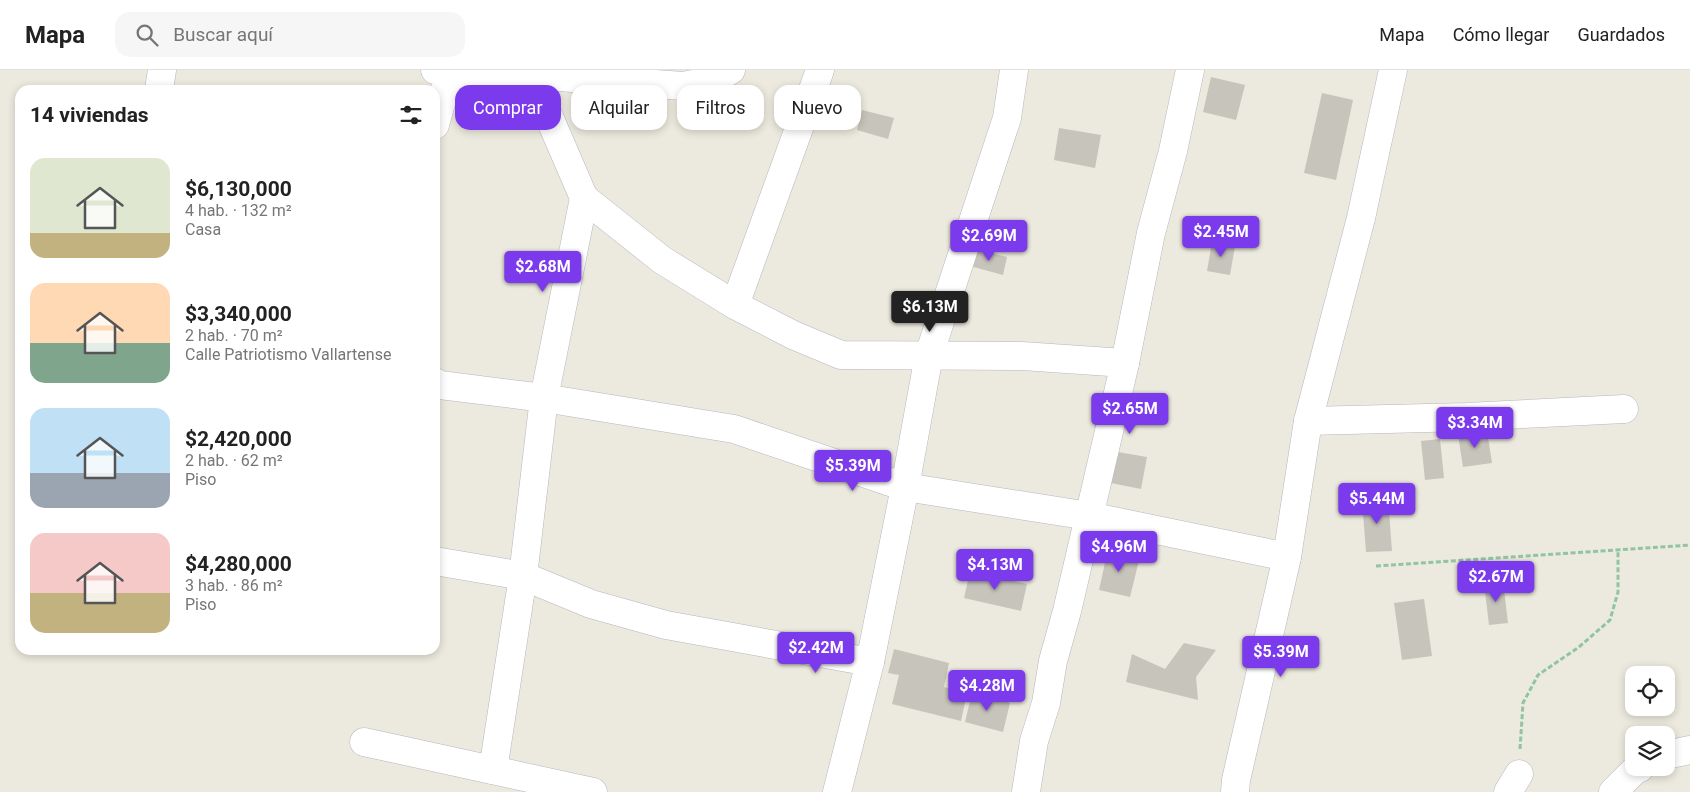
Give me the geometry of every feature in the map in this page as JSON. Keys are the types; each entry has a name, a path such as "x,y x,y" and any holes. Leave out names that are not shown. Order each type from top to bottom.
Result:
{"street":[{"path":"160,85 162,70"},
{"path":"440,87 442,72 531,75 683,86 713,80 731,70"},
{"path":"735,305 820,70"},
{"path":"837,792 870,662 929,354 1007,118 1014,70"},
{"path":"1026,792 1034,741 1046,703 1054,661 1125,363 1151,234 1173,151 1190,70"},
{"path":"1235,792 1238,770 1287,557 1308,420 1360,218 1393,70"},
{"path":"531,75 584,198 662,260 735,305 793,335 841,355 1022,356 1125,363"},
{"path":"494,770 522,576 544,398 584,198"},
{"path":"440,385 544,398 734,429 905,487 1089,516 1287,557"},
{"path":"1308,420 1467,417 1624,409"},
{"path":"440,562 522,576 591,604 666,626 870,662"},
{"path":"364,742 593,792"},
{"path":"1675,753 1690,750"},
{"path":"1613,792 1629,776"}],"path":[{"path":"1376,566 1690,545"},
{"path":"1514,783 1523,703 1538,675 1579,647 1610,620 1618,592 1618,550"}],"building":[{"path":"1211,77 1245,85 1236,120 1203,112"},
{"path":"1322,93 1353,100 1336,180 1304,173"},
{"path":"862,110 894,118 888,139 857,130 861,130"},
{"path":"1059,128 1101,135 1095,168 1054,160"},
{"path":"1212,242 1235,246 1230,275 1207,271"},
{"path":"974,249 1007,257 1003,275 970,266"},
{"path":"1487,431 1492,463 1463,467 1458,435"},
{"path":"1440,439 1444,478 1425,480 1421,441"},
{"path":"1112,451 1147,457 1141,489 1106,482"},
{"path":"1388,498 1392,551 1366,552 1362,499"},
{"path":"1108,549 1140,556 1130,597 1099,590"},
{"path":"970,571 1027,584 1021,611 964,598"},
{"path":"1503,581 1508,623 1489,625 1484,583"},
{"path":"1424,599 1432,656 1402,660 1394,603"},
{"path":"1184,643 1216,650 1196,677 1198,700 1126,682 1132,654 1165,669"},
{"path":"894,649 949,663 944,687 967,693 961,721 892,704 899,675 888,673"},
{"path":"972,693 1010,703 1003,732 965,722"}]}
